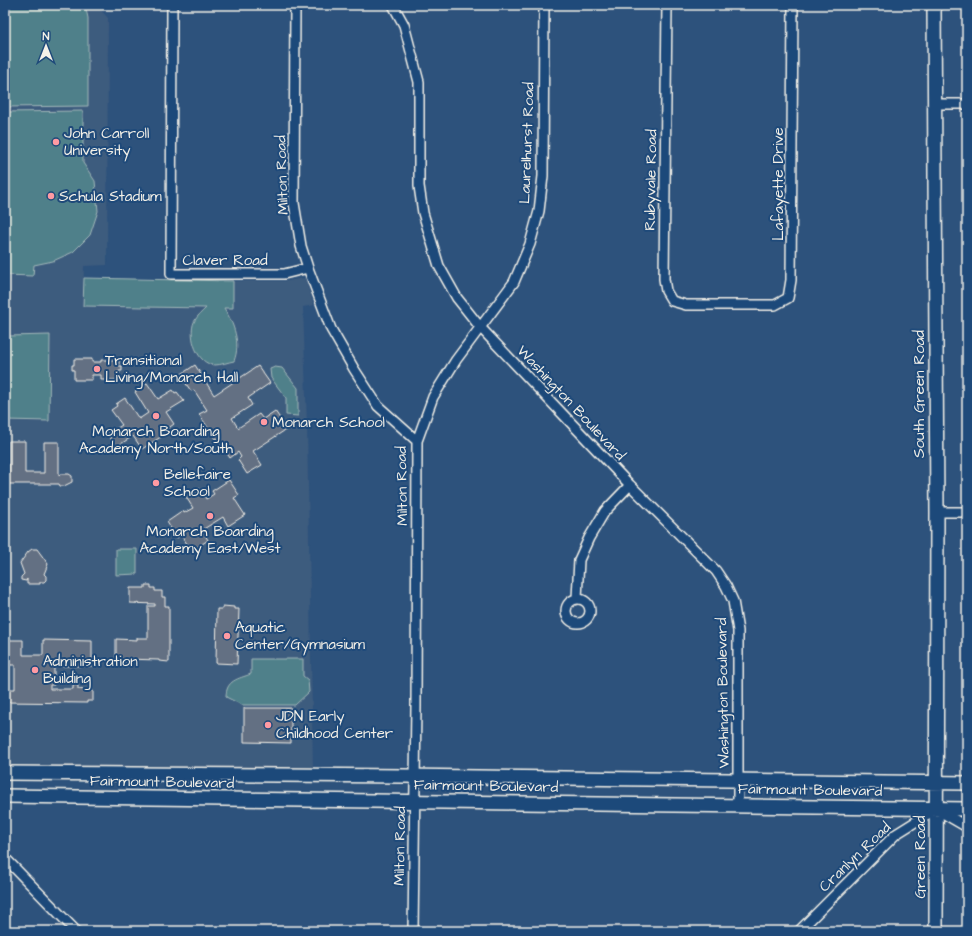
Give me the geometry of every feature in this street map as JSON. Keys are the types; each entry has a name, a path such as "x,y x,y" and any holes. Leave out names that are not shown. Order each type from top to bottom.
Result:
{"main road":[{"name":"South Green Road","path":"934,5 937,512 935,783"},
{"name":"Fairmount Boulevard","path":"5,773 414,776 967,783"},
{"path":"181,798 182,775"},
{"name":"Green Road","path":"935,783 936,931"},
{"name":"Fairmount Boulevard","path":"5,796 967,809"}],"street":[{"name":"Claver Road","path":"172,5 171,274 284,274 308,268"},
{"name":"Milton Road","path":"295,5 294,203 301,246 331,329 354,369 378,406 417,441 413,931"},
{"name":"Washington Boulevard","path":"393,5 404,25 419,82 418,186 423,213 431,244 439,266 457,298 480,327 630,485 716,571 726,586 733,601 738,631 738,805"},
{"name":"Laurelhurst Road","path":"417,441 433,398 456,360 514,282 530,244 539,211 543,176 544,5"},
{"name":"Rubyvale Road","path":"667,5 664,279 666,291 672,301 686,305 725,305"},
{"name":"Lafayette Drive","path":"725,305 775,305 788,298 791,280 793,5"},
{"path":"934,104 967,104"},
{"path":"577,598 579,560 589,538 605,511 630,485"},
{"path":"937,512 967,512"},
{"path":"936,809 967,827"},
{"name":"Cranlyn Road","path":"799,931 896,834 936,809"},
{"path":"5,858 76,931"}],"shaded area":[{"name":"Bellefaire School","path":"5,5 96,5 108,18 107,265 84,266 83,306 232,308 233,281 287,281 305,278 314,305 303,307 307,426 313,771 5,769"}],"green space":[{"path":"5,5 85,5 88,18 88,106 5,107"},
{"name":"Schula Stadium","path":"83,111 83,163 95,181 98,211 90,235 73,252 53,261 34,265 33,276 5,275 5,112"},
{"path":"84,278 233,281 233,308 224,308 231,320 237,341 234,361 217,365 209,364 199,355 193,342 192,328 195,320 206,308 83,306"},
{"path":"50,335 49,421 5,420 5,338 8,336"},
{"path":"275,367 282,368 298,388 298,416 286,415 286,398 271,378 270,369"},
{"path":"116,549 137,549 137,574 116,575"},
{"path":"251,659 303,659 303,676 308,680 309,692 295,705 242,705 226,697 230,684 237,679 251,674"}],"building":[{"name":"Transitional Living/Monarch Hall","path":"74,359 92,359 92,362 101,362 101,360 119,360 119,366 122,366 122,371 119,371 119,380 101,380 101,375 92,375 92,380 74,380 74,370 72,370 72,365 74,365"},
{"name":"Monarch School","path":"195,365 214,395 258,366 270,383 248,398 252,405 232,418 238,428 259,414 263,419 275,411 287,429 253,451 262,465 247,474 238,460 241,457 238,452 230,458 217,438 215,439 199,414 207,410 194,390 191,391 180,375"},
{"name":"Monarch Boarding Academy North/South","path":"147,383 158,399 173,390 175,393 177,392 184,401 166,412 174,424 166,430 167,433 142,449 133,436 116,447 108,434 122,425 111,410 117,406 116,404 125,398 139,419 148,413 135,392"},
{"path":"9,441 25,441 25,473 44,473 44,442 59,442 59,476 61,474 69,474 72,476 72,482 64,486 60,486 59,484 8,484 8,480 5,483 5,473 8,476 9,473"},
{"name":"Monarch Boarding Academy East/West","path":"229,480 239,495 234,498 245,515 228,526 223,517 202,530 208,540 192,551 181,535 177,538 167,522 183,511 184,513 193,508 186,497 199,488 206,499 214,494 212,491"},
{"path":"32,549 37,549 48,564 44,574 46,576 46,580 44,582 40,582 40,584 27,584 27,579 26,581 21,580 21,577 24,574 20,563"},
{"path":"145,585 151,585 151,588 155,588 155,591 162,591 162,597 165,597 165,606 169,606 169,662 159,660 125,659 125,662 116,661 116,639 137,640 137,638 148,638 148,606 155,606 155,604 130,603 130,588 145,588"},
{"name":"Aquatic Center/Gymnasium","path":"223,606 239,609 237,664 216,663 217,609 223,609"},
{"name":"Administration Building","path":"5,640 23,640 23,655 43,655 43,640 92,641 92,666 54,666 54,685 50,685 50,689 73,689 73,685 78,685 78,689 93,691 93,701 87,701 87,703 5,702 5,689 15,689 15,665 5,665"},
{"name":"JDN Early Childhood Center","path":"244,708 291,708 291,743 244,742"}],"place":[{"name":"John Carroll University","path":"56,142"},
{"name":"Schula Stadium","path":"51,196"},
{"name":"Transitional Living/Monarch Hall","path":"97,369"},
{"name":"Monarch Boarding Academy North/South","path":"156,416"},
{"name":"Monarch School","path":"264,422"},
{"name":"Bellefaire School","path":"156,483"},
{"name":"Monarch Boarding Academy East/West","path":"210,516"},
{"name":"Aquatic Center/Gymnasium","path":"227,636"},
{"name":"Administration Building","path":"35,670"},
{"name":"JDN Early Childhood Center","path":"268,725"}]}
